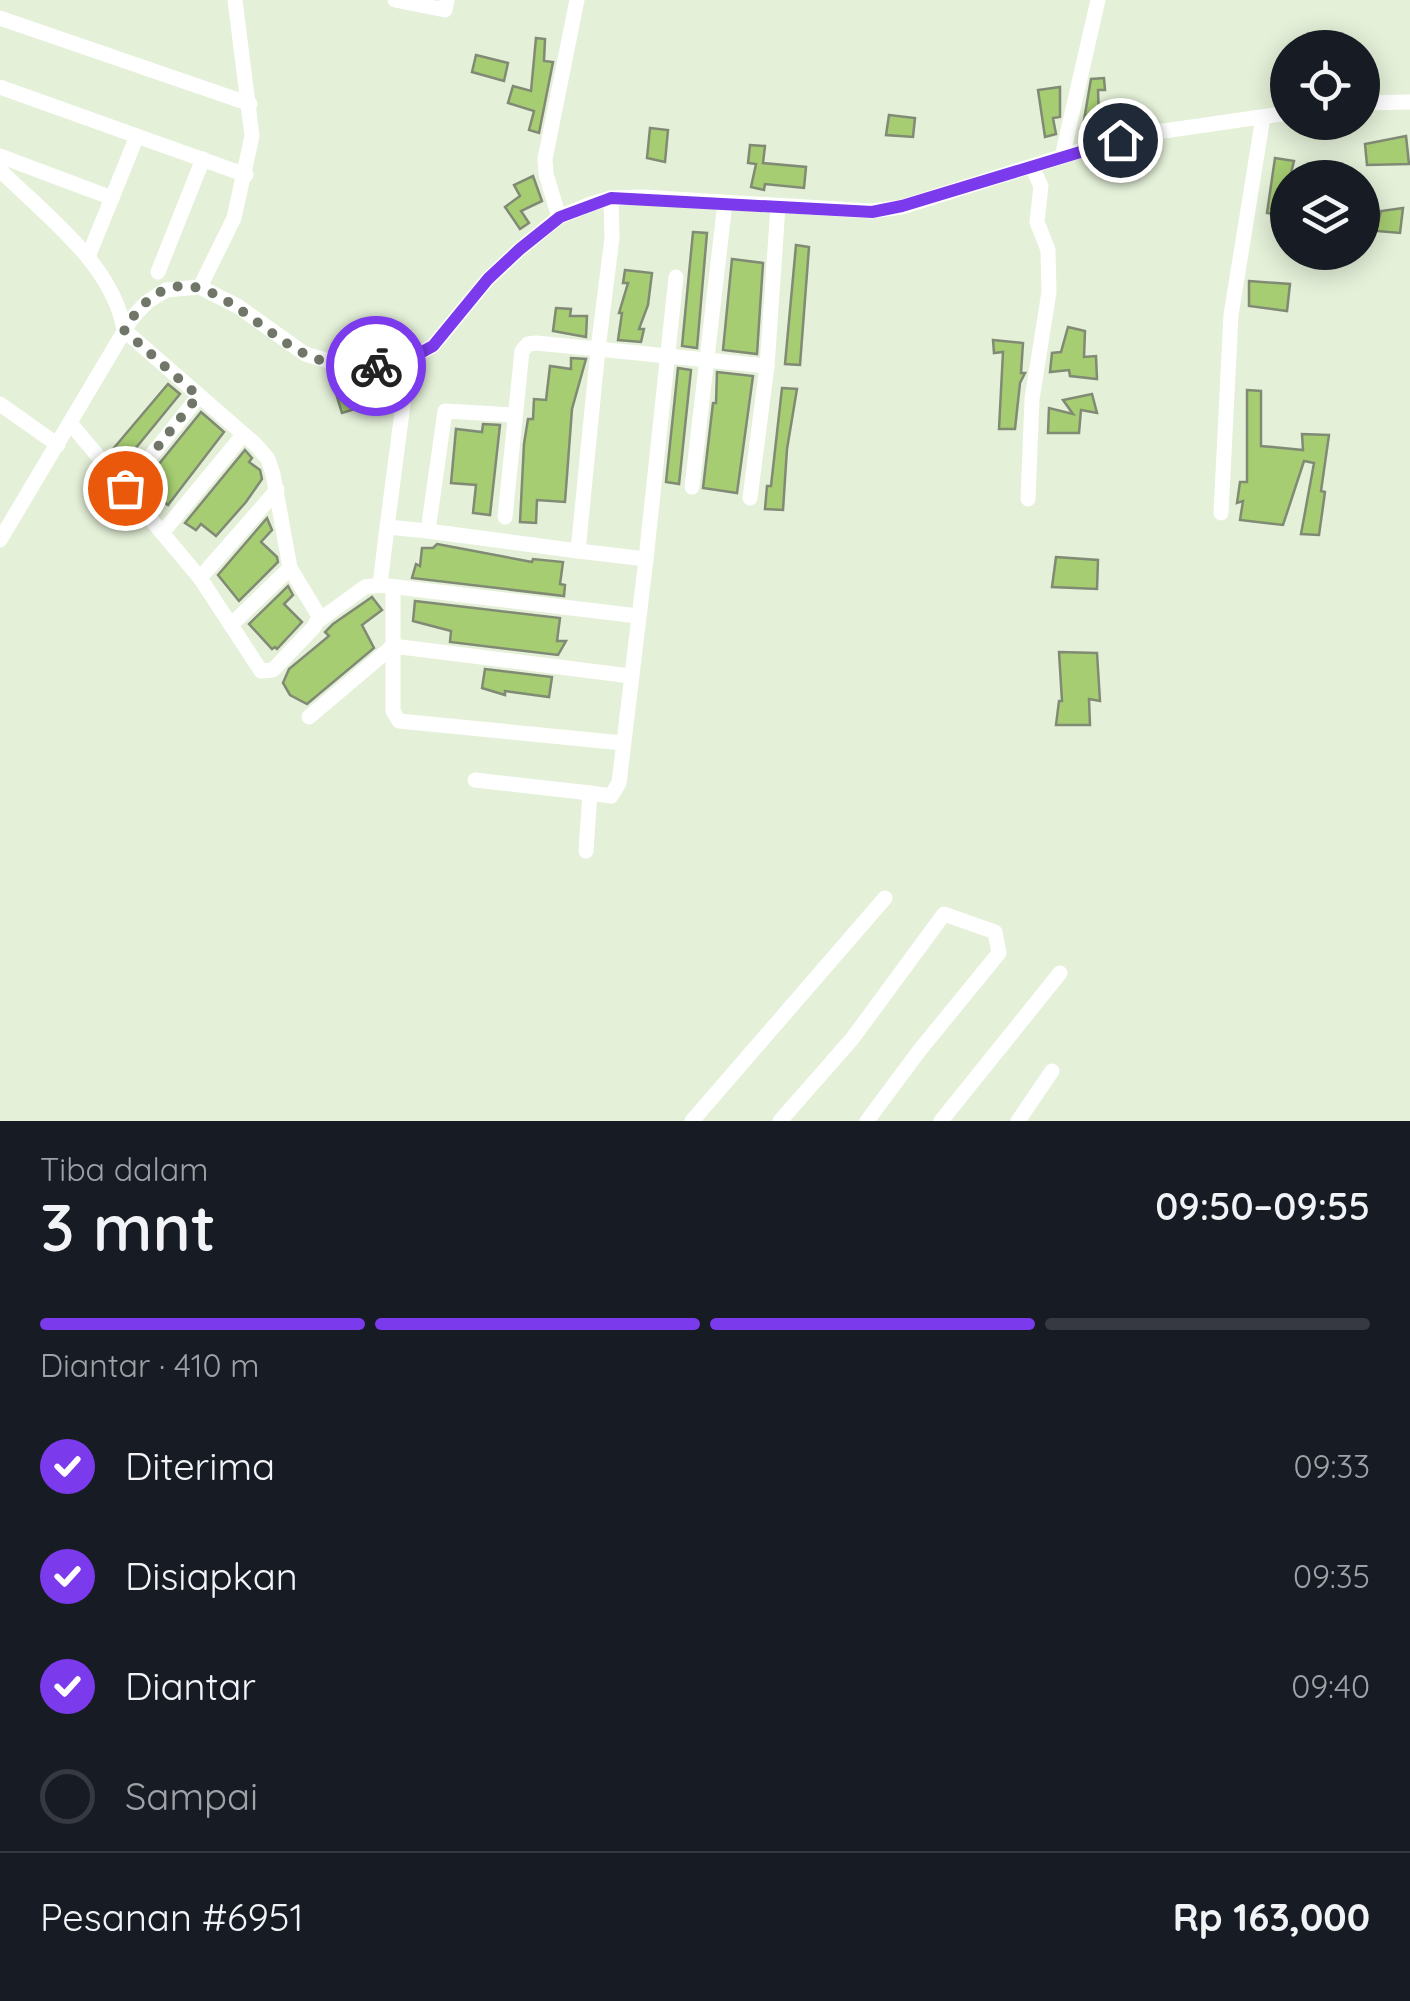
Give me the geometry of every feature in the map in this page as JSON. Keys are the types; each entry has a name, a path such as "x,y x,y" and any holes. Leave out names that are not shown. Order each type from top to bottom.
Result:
{"street":[{"path":"200,287 234,218 252,136 234,0"},
{"path":"395,0 444,10 447,0"},
{"path":"560,217 544,164 577,0"},
{"path":"1062,157 1098,0"},
{"path":"0,18 250,104"},
{"path":"0,87 246,174"},
{"path":"1380,103 1410,102"},
{"path":"0,540 138,308 157,294 185,286 200,287 239,307 305,354 362,367 394,361 433,346 488,279 560,217 611,198 872,212 1150,134 1270,115"},
{"path":"1222,513 1231,315 1262,116"},
{"path":"88,257 137,136"},
{"path":"0,156 112,198"},
{"path":"158,272 203,159"},
{"path":"1028,499 1032,399 1050,292 1048,250 1037,222 1040,178 1032,167"},
{"path":"0,170 88,257 121,310 124,330 268,460 290,568 314,605 318,621"},
{"path":"578,551 612,238 611,198"},
{"path":"692,487 725,203"},
{"path":"750,498 767,366 778,206"},
{"path":"476,780 611,796 618,788 676,276"},
{"path":"504,517 520,357 525,345 767,366"},
{"path":"394,361 404,397 387,527 393,711 398,722 624,743"},
{"path":"125,488 198,396"},
{"path":"0,404 58,446"},
{"path":"428,531 446,411 515,415"},
{"path":"71,424 200,578 261,671 267,672 318,621 365,587 387,586 638,616"},
{"path":"162,532 243,435"},
{"path":"200,578 277,490"},
{"path":"387,527 646,559"},
{"path":"230,625 290,568"},
{"path":"309,716 393,646 630,676"},
{"path":"586,851 590,793"},
{"path":"692,1121 886,898"},
{"path":"780,1121 852,1039 944,914 995,932 999,953 867,1121"},
{"path":"941,1121 1060,972"},
{"path":"1018,1121 1052,1071"}],"building":[{"path":"536,38 545,39 544,61 553,62 539,133 529,130 534,111 508,103 513,86 531,91"},
{"path":"476,55 508,63 504,81 472,72"},
{"path":"1104,78 1105,90 1098,90 1099,118 1084,120 1091,79"},
{"path":"1060,87 1060,117 1053,118 1056,134 1045,137 1038,90"},
{"path":"889,115 915,118 913,137 886,135"},
{"path":"650,128 668,130 665,162 647,158"},
{"path":"1406,136 1409,164 1380,165 1380,160 1367,160 1365,144"},
{"path":"750,145 765,146 763,163 806,167 804,188 765,184 764,190 751,187 756,164 748,163"},
{"path":"533,176 542,201 521,211 529,223 520,229 505,207 520,196 514,185"},
{"path":"1403,208 1400,233 1380,231 1381,211"},
{"path":"693,232 707,233 697,348 682,346"},
{"path":"796,245 809,247 800,365 785,364"},
{"path":"732,259 763,263 757,354 723,350"},
{"path":"625,270 652,273 648,305 639,329 644,329 641,342 618,340 619,313 628,283 623,283"},
{"path":"1249,281 1290,284 1287,311 1249,306"},
{"path":"556,308 571,309 570,316 587,316 586,337 553,331"},
{"path":"1068,327 1085,331 1084,357 1096,356 1097,379 1070,376 1069,370 1050,372 1052,353 1061,352"},
{"path":"993,340 1023,343 1021,373 1025,373 1020,383 1015,429 999,429 1003,352 994,353"},
{"path":"571,358 586,359 572,409 565,502 537,500 536,523 520,522 524,444 528,419 533,419 534,399 546,400 550,366 571,369"},
{"path":"678,368 691,370 679,484 666,482"},
{"path":"717,372 753,376 737,493 703,488"},
{"path":"357,380 365,406 342,413 334,387"},
{"path":"168,384 180,394 126,460 113,449"},
{"path":"782,388 797,389 787,449 783,510 765,509 767,486 771,486"},
{"path":"1247,390 1261,391 1261,446 1303,450 1302,434 1329,435 1319,535 1301,534 1314,463 1304,461 1283,525 1240,520 1240,482 1247,482"},
{"path":"1092,394 1097,413 1081,410 1079,433 1048,433 1049,408 1073,414 1063,400"},
{"path":"201,412 224,432 168,505 142,485"},
{"path":"483,424 500,425 490,515 473,513 476,485 451,483 456,429 482,432"},
{"path":"245,450 262,479 246,502 216,536 201,524 196,530 185,523"},
{"path":"267,518 272,530 261,542 278,562 239,601 218,575"},
{"path":"437,544 532,562 563,562 560,584 565,585 564,596 412,578 416,564 420,566 422,548"},
{"path":"1056,557 1098,560 1097,589 1052,587"},
{"path":"288,586 293,595 284,604 302,622 277,649 272,649 249,624"},
{"path":"372,597 382,610 362,625 374,648 307,704 290,695 283,683 289,669 329,636 325,632 333,624"},
{"path":"415,601 560,618 557,641 566,641 558,655 450,642 451,631 413,621"},
{"path":"1059,652 1097,653 1100,701 1089,699 1090,725 1056,725 1062,701"},
{"path":"485,669 552,677 549,697 505,691 505,695 482,688"}],"way so far":[{"path":"125,488 198,396 124,330 138,308 157,294 185,286 200,287 239,307 305,354 346,366 376,366"}],"route":[{"path":"376,366 433,346 488,279 520,249 560,217 591,204 611,198 642,197 872,212 1120,140"}]}
